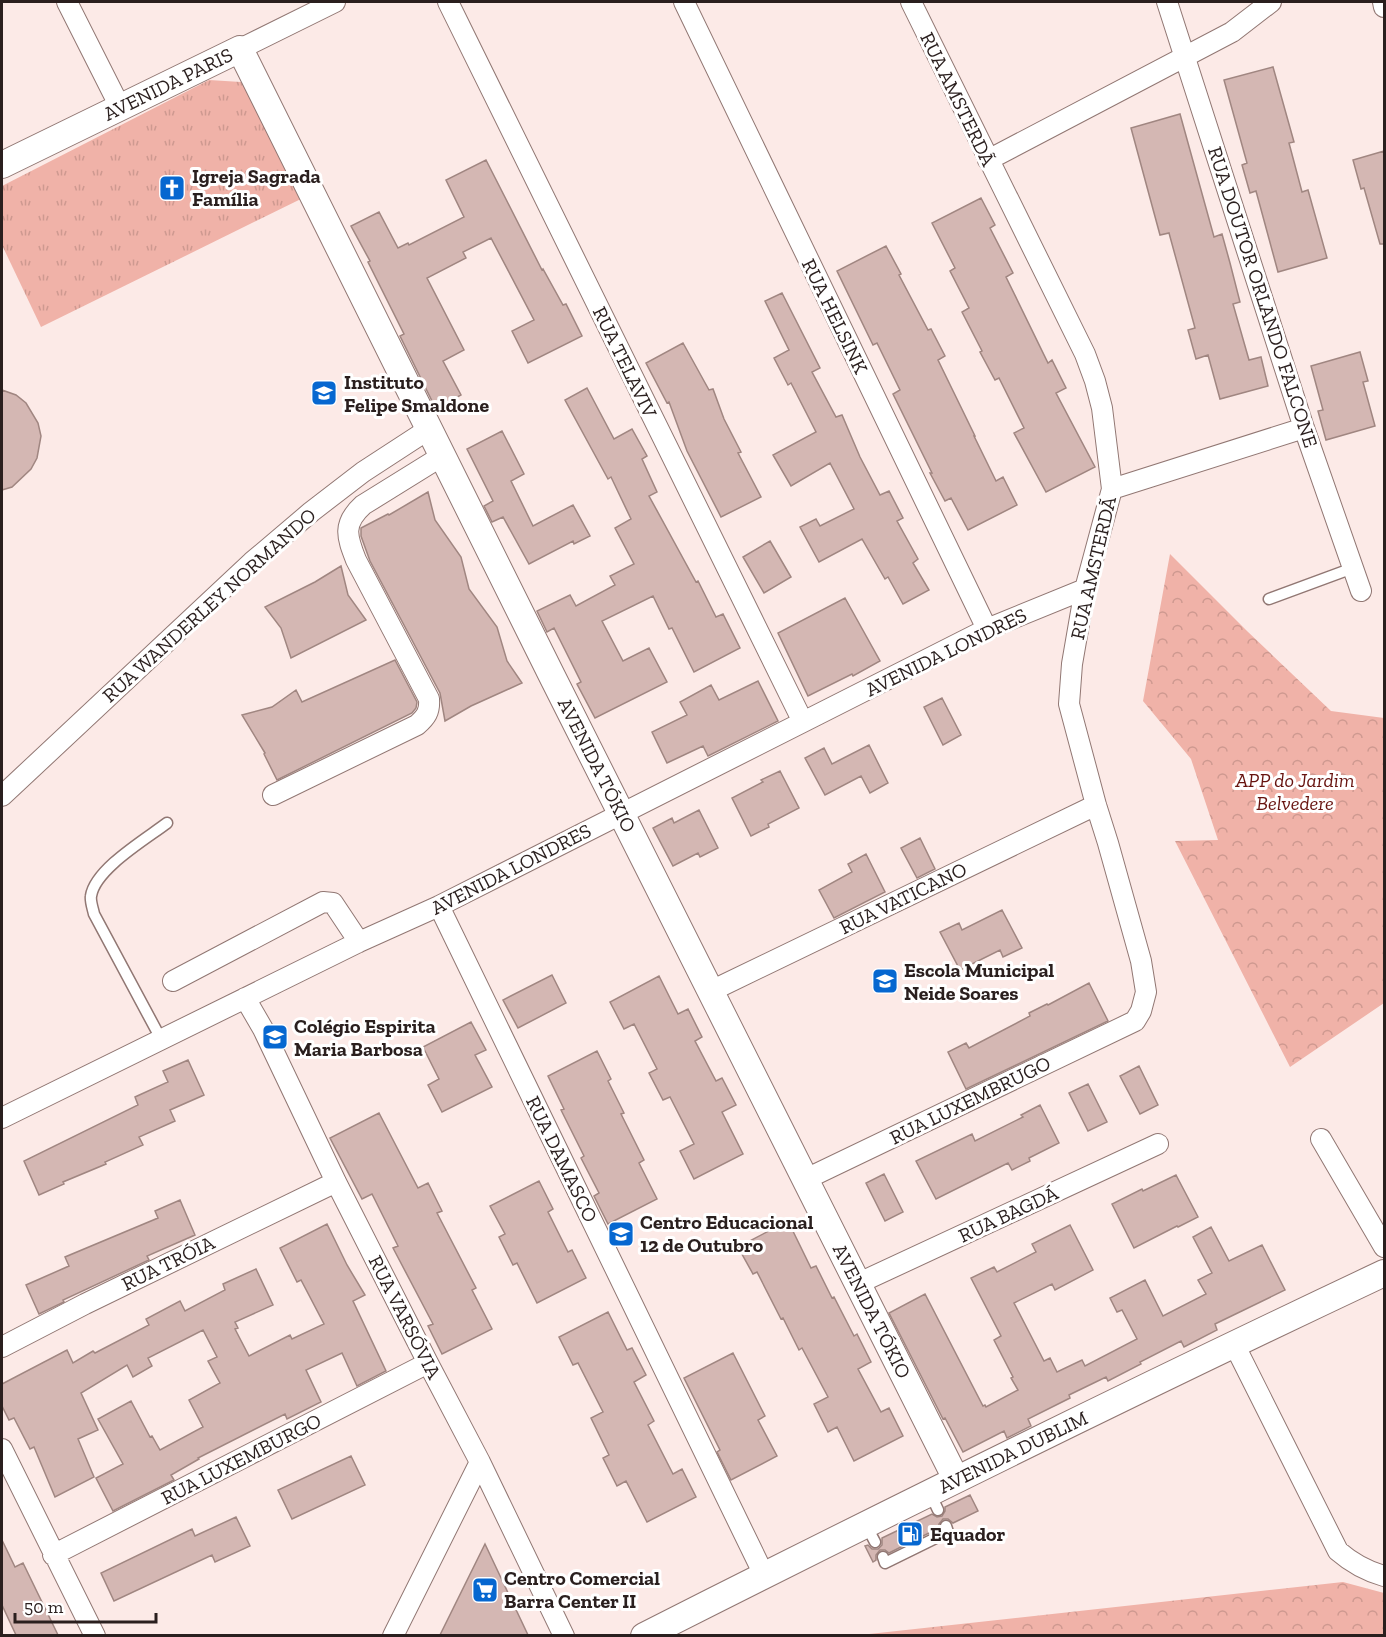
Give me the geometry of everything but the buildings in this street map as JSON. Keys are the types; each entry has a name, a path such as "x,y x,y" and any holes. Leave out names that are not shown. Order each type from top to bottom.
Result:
{"street":[{"path":"67,2 120,108"},
{"name":"AVENIDA PARIS","path":"2,165 335,2"},
{"name":"RUA TELAVIV","path":"448,2 802,722"},
{"name":"RUA HELSINK","path":"684,2 987,629"},
{"name":"RUA AMSTERDÃ","path":"911,2 1085,354 1102,408 1112,489 1085,589 1072,664 1069,704 1141,961 1146,992 1141,1011 1135,1021"},
{"name":"RUA DOUTOR ORLANDO FALCONE","path":"1167,2 1304,428 1361,591"},
{"path":"988,160 1232,32 1271,2"},
{"path":"1383,2 1384,7"},
{"name":"AVENIDA TÓKIO","path":"240,49 956,1479"},
{"path":"1112,489 1304,428"},
{"name":"RUA WANDERLEY NORMANDO","path":"2,796 252,562 363,472 429,429"},
{"path":"273,795 417,725 426,717 430,708 429,699 356,560 349,543 348,526 353,514 363,506 442,456"},
{"name":"AVENIDA LONDRES","path":"2,1118 359,942 439,906 987,629 1085,589"},
{"name":"RUA VATICANO","path":"711,991 1096,805"},
{"path":"173,981 323,902 333,903 359,942"},
{"name":"RUA DAMASCO","path":"439,906 764,1575"},
{"name":"RUA VARSÓVIA","path":"245,998 336,1182 480,1462 564,1635"},
{"name":"RUA LUXEMBRUGO","path":"806,1179 1135,1021"},
{"path":"1321,1139 1384,1247"},
{"name":"RUA BAGDÁ","path":"859,1284 1158,1144"},
{"name":"RUA TRÓIA","path":"2,1347 336,1182"},
{"name":"AVENIDA DUBLIM","path":"644,1635 764,1575 871,1533 934,1502 956,1479 1384,1274"},
{"path":"1234,1344 1338,1551 1367,1571 1384,1576"},
{"name":"RUA LUXEMBURGO","path":"53,1555 428,1363"},
{"path":"2,1449 95,1635"},
{"path":"393,1635 480,1462"}],"lane":[{"path":"1269,599 1353,568"},
{"path":"162,1039 94,914 90,897 97,879 112,864 167,823"},
{"path":"883,1557 885,1563 948,1532 946,1526"}],"green space":[{"path":"209,80 241,82 256,104 307,196 41,327 2,245 2,186"},
{"name":"APP do Jardim Belvedere","path":"1170,554 1331,711 1384,718 1384,1003 1290,1067 1175,841 1218,840 1191,759 1143,701"},
{"path":"1343,1582 1384,1593 1384,1635 860,1635"}],"place":[{"name":"Igreja Sagrada Família","path":"172,188"},
{"name":"Instituto Felipe Smaldone","path":"324,393"},
{"name":"Escola Municipal Neide Soares","path":"885,981"},
{"name":"Colégio Espirita Maria Barbosa","path":"275,1037"},
{"name":"Centro Educacional 12 de Outubro","path":"621,1234"},
{"name":"Equador","path":"910,1534"},
{"name":"Centro Comercial Barra Center II","path":"485,1590"}]}
